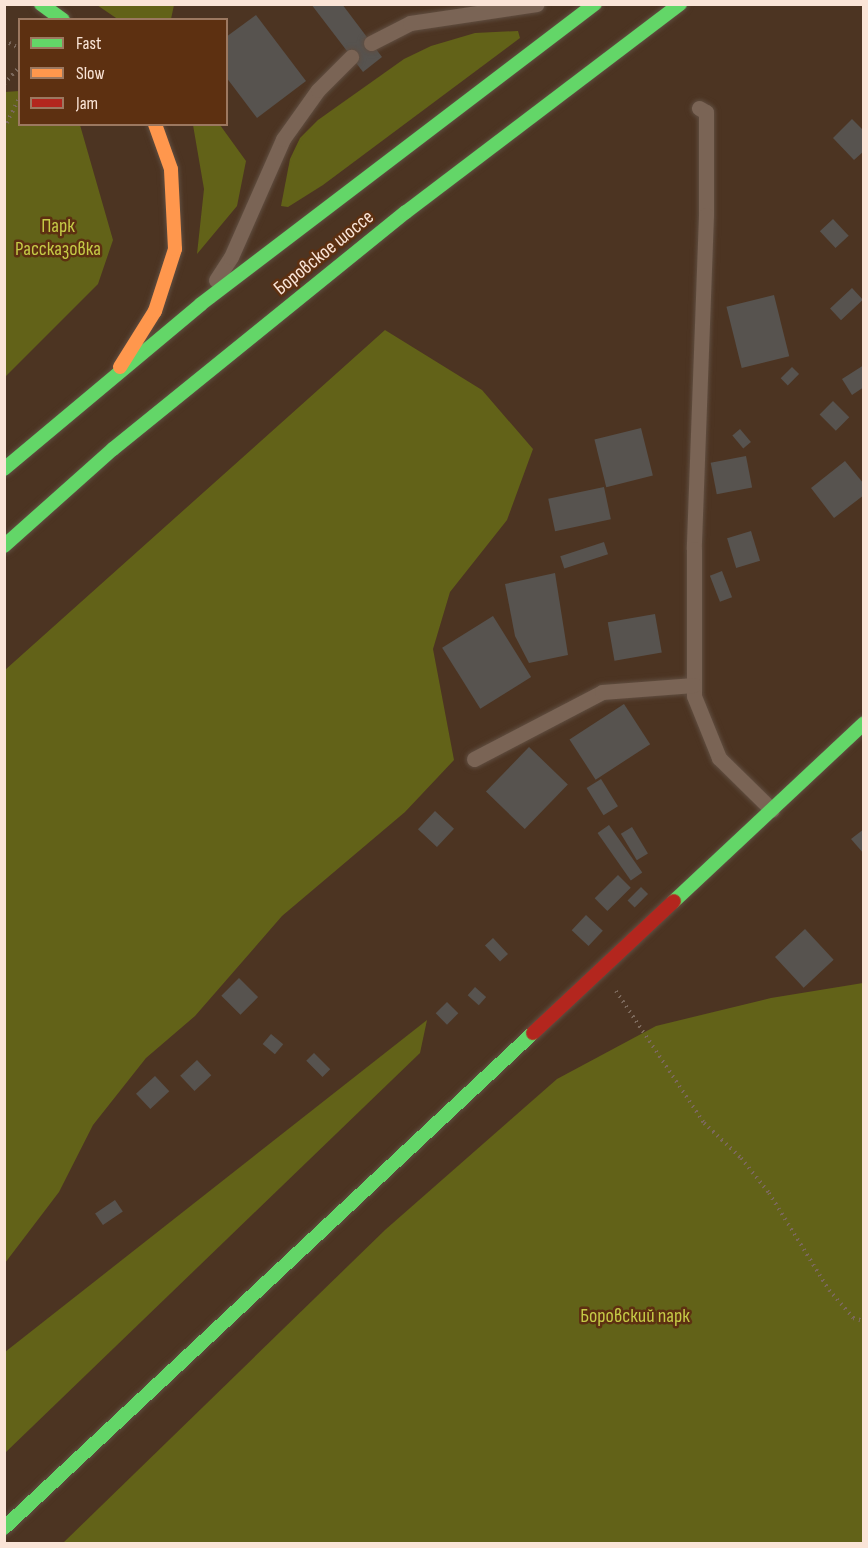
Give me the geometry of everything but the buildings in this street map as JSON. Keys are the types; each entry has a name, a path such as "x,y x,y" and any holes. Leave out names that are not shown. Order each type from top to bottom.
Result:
{"main road":[{"path":"41,4 60,18"},
{"name":"Боровское шоссе","path":"4,469 114,374 201,304 595,4"},
{"name":"Боровское шоссе","path":"4,546 113,449 406,212 680,4"},
{"path":"114,374 155,311 175,249 171,169 156,126"},
{"path":"4,1528 864,723"}],"lane":[{"path":"371,43 410,23 537,4"},
{"path":"201,304 231,257 283,139 318,90 351,57"},
{"path":"699,108 706,112 706,215 694,685 706,733 719,758 772,810"},
{"path":"474,759 602,692 694,685"}],"path":[{"path":"4,40 18,48"},
{"path":"4,84 18,68"},
{"path":"4,128 18,101"},
{"path":"610,985 704,1124 741,1158 769,1193 829,1290 853,1318 864,1321"}],"green space":[{"path":"174,4 171,18 116,18 97,5"},
{"path":"518,31 520,38 323,185 288,207 281,206 290,159 300,138 318,120 404,59 431,46 475,33"},
{"name":"Парк Рассказовка","path":"18,91 18,126 80,126 113,240 98,284 5,377 5,92"},
{"path":"193,126 221,126 246,161 237,206 197,254 204,189"},
{"path":"385,330 482,390 533,449 507,520 450,592 433,649 454,760 405,812 282,916 195,1016 146,1058 93,1125 59,1192 5,1263 5,670"},
{"name":"Боровский парк","path":"863,983 863,1543 63,1543 385,1230 557,1079 656,1026 771,998"},
{"path":"427,1020 420,1053 5,1453 5,1352"}],"traffic: fast":[{"path":"41,4 60,18"},
{"path":"4,469 201,304 595,4"},
{"path":"4,546 113,449 406,212 680,4"},
{"path":"674,901 864,723"},
{"path":"4,1528 533,1033"}],"traffic: slow":[{"path":"120,367 155,311 175,249 171,169 156,126"}],"traffic: jam":[{"path":"533,1033 674,901"}]}
